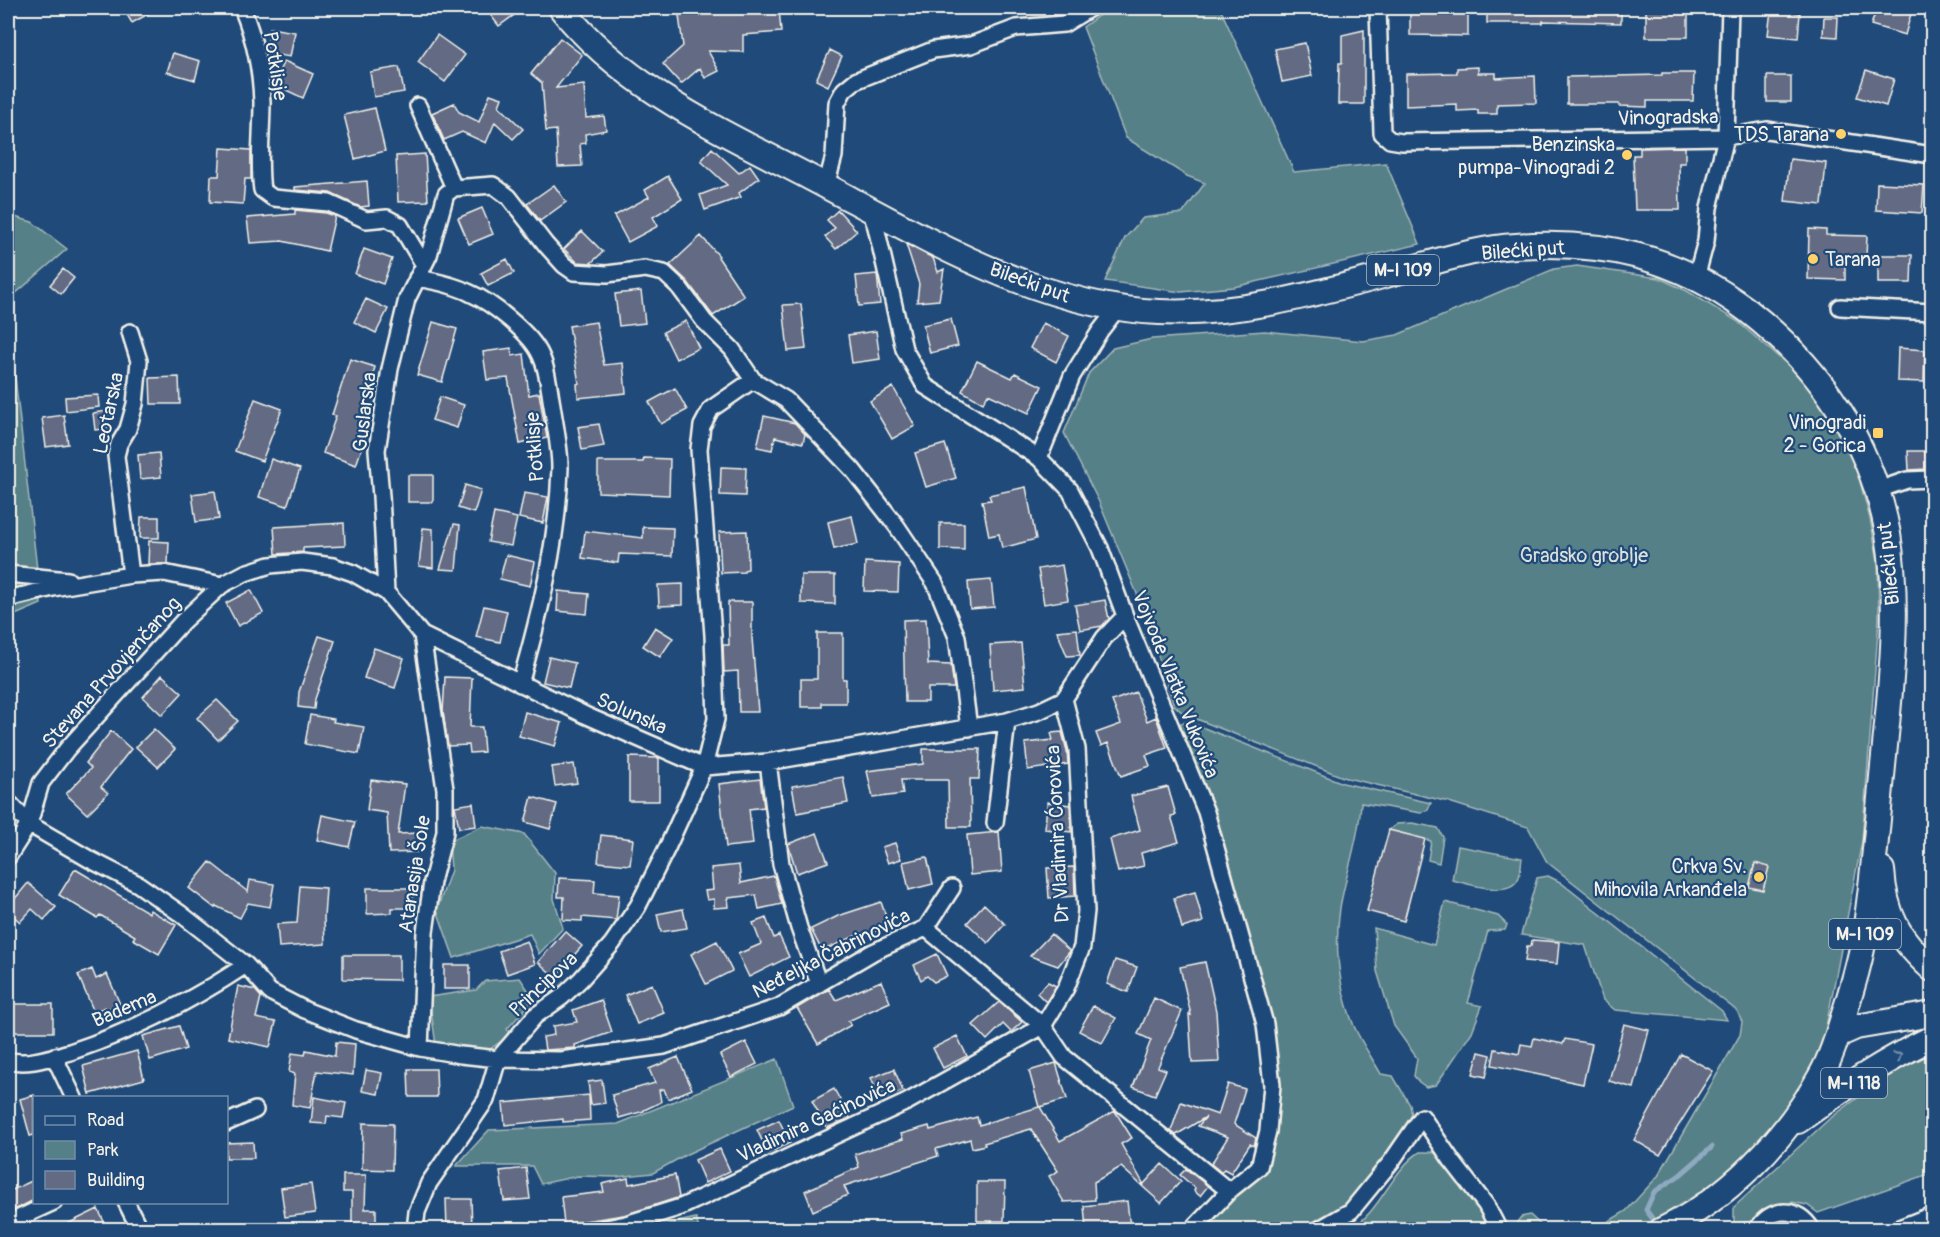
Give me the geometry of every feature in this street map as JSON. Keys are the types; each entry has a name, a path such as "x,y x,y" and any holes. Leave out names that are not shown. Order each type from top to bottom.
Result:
{"main road":[{"name":"Bilećki put","path":"561,8 608,56 649,87 700,120 870,210 999,272 1048,292 1117,309 1203,312 1271,303 1456,256 1509,246 1607,248 1646,257 1696,278 1734,300 1756,317 1786,343 1813,372 1841,411 1878,490 1888,537 1893,606 1888,708 1876,830 1863,947 1838,1035"},
{"path":"1876,830 1884,896 1888,908 1904,939 1932,969"},
{"path":"1838,1035 1856,1027 1932,1014"},
{"name":"M-I 118","path":"1662,1230 1690,1215 1731,1184 1780,1135 1822,1075 1838,1035"},
{"name":"M-I 118","path":"1780,1135 1866,1075 1932,1038"}],"street":[{"name":"Potklisje","path":"242,8 259,67 262,100 260,173 262,190 273,198 329,203 366,220 387,218 400,225 412,241 421,272 471,293 486,302 522,331 541,355 555,424 560,466 548,566 536,628 520,684"},
{"path":"826,186 834,156 837,103 844,90 855,81 933,50 971,45 1016,28 1064,24 1090,8"},
{"name":"Vinogradska","path":"1378,8 1382,133 1390,140 1402,142 1726,137 1767,129 1932,155"},
{"path":"1696,278 1706,241 1709,208 1726,137 1731,8"},
{"path":"418,106 454,188 493,185 509,197 564,266 574,272 607,274 645,269 663,273 679,287 704,321 732,349 753,380 786,400 853,470 896,525 935,583 957,637 969,728"},
{"name":"Guslarska","path":"386,592 377,450 390,369 407,299 429,255 446,194 454,188"},
{"name":"Vojvode Vlatka Vukovića","path":"870,210 904,349 925,386 1039,458 1070,490 1100,548 1125,616 1206,812 1265,1024 1272,1085 1268,1131 1259,1167 1229,1191 1201,1226"},
{"path":"1840,307 1932,312"},
{"path":"1039,458 1072,376 1100,331 1117,309"},
{"name":"Leotarska","path":"130,332 139,361 135,404 128,429 119,444 117,456 130,575"},
{"path":"704,767 716,719 713,635 699,449 702,426 711,409 753,380"},
{"path":"1878,490 1906,480 1932,479"},
{"name":"Solunska","path":"222,585 245,573 270,565 302,562 333,566 353,573 386,592 422,635 585,716 704,767 768,762 1007,722 1040,711 1064,699"},
{"path":"8,599 53,588 130,575 164,573 222,585"},
{"path":"8,574 92,582"},
{"name":"Stevana Prvovjenčanog","path":"8,857 29,824 41,783 67,749 183,621 222,585"},
{"path":"1064,699 1104,638 1125,616"},
{"name":"Atanasija Šole","path":"420,1048 425,932 432,882 445,832 445,789 422,635"},
{"name":"Dr Vladimira Ćorovića","path":"1043,1026 1066,988 1082,947 1086,911 1077,749 1064,699"},
{"path":"995,823 1007,722"},
{"path":"768,762 781,864 799,928 819,984"},
{"name":"Principova","path":"415,1230 417,1212 429,1183 486,1100 498,1059 535,1016 562,997 612,944 638,906 704,767"},
{"name":"Neđeljka Čabrinovića","path":"8,804 29,824 138,884 181,914 246,965 270,992 304,1010 356,1030 420,1048 461,1055 498,1059 561,1060 664,1046 779,1007 873,952 926,928 1043,1026 1065,1058 1229,1191"},
{"path":"926,928 952,888"},
{"name":"Badema","path":"8,1060 18,1063 54,1056 103,1041 149,1022 207,991 246,965"},
{"name":"Vladimira Gaćinovića","path":"597,1230 626,1224 681,1207 907,1102 1043,1026"},
{"path":"54,1056 73,1096"},
{"path":"228,1122 255,1110"},
{"path":"1318,1230 1351,1211 1422,1117 1486,1205 1499,1230"},
{"path":"8,1223 52,1204"},
{"path":"127,1204 140,1230"},
{"path":"1757,1230 1764,1220 1780,1211 1798,1215 1806,1220 1812,1230"},
{"path":"1894,1230 1932,1215"}],"green space":[{"path":"1109,8 1220,8 1294,172 1386,163 1420,244 1234,287 1181,292 1105,281 1125,238 1143,218 1183,213 1205,183 1187,176 1126,138 1083,27"},
{"path":"8,215 32,222 67,249 8,300"},
{"name":"Gradsko groblje","path":"1577,266 1659,278 1687,291 1737,321 1805,380 1844,435 1858,474 1878,560 1879,618 1862,841 1820,1058 1764,1142 1674,1218 1649,1229 1596,1229 1626,1211 1658,1176 1740,1035 1742,1022 1737,1011 1547,862 1528,827 1449,802 1343,777 1184,714 1174,705 1142,606 1099,502 1064,433 1089,373 1113,348 1152,339 1265,331 1363,341 1397,335 1554,269"},
{"path":"8,350 13,360 41,604 8,618"},
{"path":"1189,722 1343,783 1431,803 1428,810 1421,813 1361,803 1358,830 1338,923 1341,983 1354,1026 1381,1074 1393,1076 1410,1105 1413,1121 1348,1207 1305,1229 1216,1229 1210,1218 1264,1171 1275,1085 1181,735 1181,723"},
{"path":"1412,823 1438,828 1443,837 1439,863 1428,860 1431,841 1389,830 1397,824"},
{"path":"482,826 524,834 555,873 554,899 563,928 539,954 530,934 454,958 437,910 451,870 449,841"},
{"path":"1458,846 1522,858 1519,877 1515,884 1499,889 1452,880"},
{"path":"1548,876 1560,882 1722,1011 1727,1020 1615,1010 1603,1000 1585,945 1521,935 1537,878"},
{"path":"1445,902 1498,916 1507,925 1505,930 1488,931 1468,1003 1482,1006 1472,1032 1436,1085 1426,1087 1414,1076 1417,1058 1394,1026 1377,971 1374,928 1434,945"},
{"path":"520,978 534,999 507,1029 510,1035 480,1056 437,1052 429,997 476,990 485,981"},
{"path":"1932,1054 1932,1173 1818,1213 1807,1205 1792,1202 1774,1208 1758,1221 1734,1223 1734,1207 1828,1120 1894,1071"},
{"path":"777,1059 793,1105 687,1154 653,1173 616,1177 578,1176 541,1184 532,1166 456,1166 489,1130 618,1124"},
{"path":"1420,1152 1437,1153 1449,1163 1493,1230 1348,1230 1369,1213 1401,1170"},
{"path":"1530,1215 1545,1229 1517,1229 1517,1222 1521,1217"},
{"path":"696,1218 699,1229 647,1229"}],"building":[{"path":"123,8 159,8 132,23"},
{"path":"485,8 524,8 499,26"},
{"path":"678,8 779,8 781,32 743,35 743,52 708,51 719,71 705,78 700,68 681,84 663,64 683,46"},
{"path":"1410,8 1454,8 1454,13 1468,13 1468,36 1410,35"},
{"path":"1487,8 1621,8 1621,23 1543,21 1543,23 1487,23"},
{"path":"1646,8 1688,8 1688,37 1646,37"},
{"path":"1877,8 1912,10 1905,35 1871,25"},
{"path":"1771,10 1800,13 1798,38 1768,35"},
{"path":"1824,17 1838,17 1837,37 1823,36"},
{"path":"270,28 295,32 290,57 266,53"},
{"path":"1364,30 1364,104 1338,104 1342,35"},
{"path":"437,35 465,55 445,82 418,62"},
{"path":"560,38 582,55 556,88 584,85 586,118 604,116 606,130 585,134 586,143 580,144 582,166 558,167 556,130 546,131 542,83 531,74"},
{"path":"1305,43 1312,76 1282,82 1275,49"},
{"path":"830,50 842,56 828,86 816,80"},
{"path":"173,53 200,61 195,80 167,72"},
{"path":"284,61 313,74 303,98 273,84"},
{"path":"399,67 404,92 374,97 370,72"},
{"path":"1478,67 1478,73 1496,73 1496,78 1535,76 1536,103 1497,104 1497,114 1478,114 1478,110 1457,111 1457,104 1406,106 1406,74 1457,73 1457,68"},
{"path":"1866,70 1894,79 1886,106 1857,97"},
{"path":"1662,73 1694,73 1693,101 1647,101 1647,107 1619,106 1619,104 1567,104 1567,77 1662,75"},
{"path":"1767,76 1791,76 1791,102 1767,102"},
{"path":"490,94 502,98 499,106 523,129 513,139 495,122 486,143 462,132 444,140 432,113 454,103 459,112 479,122"},
{"path":"375,108 385,151 355,159 344,115"},
{"path":"1685,147 1685,163 1679,163 1680,210 1635,210 1633,155 1640,155 1640,148"},
{"path":"221,148 251,150 251,179 245,179 243,204 210,202 211,176 219,176"},
{"path":"712,148 739,173 750,165 759,178 739,193 741,197 705,210 700,195 727,185 701,161"},
{"path":"425,154 428,201 398,202 396,156"},
{"path":"1790,159 1826,163 1822,205 1785,201"},
{"path":"668,176 682,199 653,217 658,226 628,242 614,216 649,197 645,190"},
{"path":"367,181 369,206 360,207 330,193 295,190 295,187"},
{"path":"1877,183 1924,185 1922,213 1876,210"},
{"path":"554,185 566,202 540,221 527,204"},
{"path":"482,208 493,234 469,244 458,218"},
{"path":"295,210 335,216 327,251 282,241 250,243 247,218 295,214"},
{"path":"838,210 857,231 836,249 825,237 835,228 827,220"},
{"path":"1809,229 1826,230 1826,235 1867,236 1866,256 1845,256 1845,280 1808,279"},
{"path":"582,231 603,252 591,263 577,262 564,249"},
{"path":"701,236 719,256 744,296 713,316 687,281 670,265"},
{"path":"906,244 933,258 938,272 944,269 939,300 917,302 919,284"},
{"path":"364,249 392,259 383,284 355,274"},
{"path":"1878,255 1912,255 1911,283 1878,283"},
{"path":"507,259 514,273 488,286 481,273"},
{"path":"63,269 74,278 61,294 50,285"},
{"path":"877,274 880,304 859,306 856,276"},
{"path":"641,291 645,323 619,326 615,294"},
{"path":"366,299 388,309 376,333 354,322"},
{"path":"801,304 806,349 788,351 783,305"},
{"path":"951,319 958,346 930,353 923,325"},
{"path":"686,321 699,348 676,359 663,332"},
{"path":"433,322 457,329 442,382 417,375"},
{"path":"596,322 604,365 623,363 626,393 578,398 577,384 579,383 569,326"},
{"path":"1043,323 1069,336 1056,362 1030,348"},
{"path":"876,331 880,359 852,363 848,335"},
{"path":"511,348 512,356 524,354 529,395 539,393 547,438 520,444 508,378 487,380 483,352"},
{"path":"1898,348 1925,350 1924,382 1897,381"},
{"path":"350,359 375,367 356,436 365,439 356,465 323,453 336,416 332,415"},
{"path":"977,361 1012,378 1015,373 1042,386 1029,413 988,394 983,403 962,391"},
{"path":"179,377 180,404 151,404 150,378"},
{"path":"893,387 915,426 892,439 870,401"},
{"path":"675,388 687,410 661,424 649,402"},
{"path":"98,395 99,407 66,411 65,397"},
{"path":"440,397 464,405 457,428 432,420"},
{"path":"255,399 282,409 262,461 235,451"},
{"path":"108,411 110,428 95,430 93,413"},
{"path":"64,415 68,444 46,447 42,418"},
{"path":"764,416 795,423 805,434 803,443 775,437 772,450 757,447"},
{"path":"599,424 604,446 582,450 578,427"},
{"path":"945,444 956,478 926,487 915,453"},
{"path":"1908,451 1925,451 1926,469 1909,470"},
{"path":"159,453 161,477 140,479 138,455"},
{"path":"644,458 670,459 669,495 598,492 598,462 643,462"},
{"path":"271,459 300,469 287,506 259,497"},
{"path":"721,467 746,468 745,496 720,495"},
{"path":"408,475 433,475 433,502 408,502"},
{"path":"465,485 481,490 474,513 458,508"},
{"path":"1026,487 1036,539 1002,548 999,534 989,536 982,501 991,500 989,495"},
{"path":"215,491 219,519 196,522 192,494"},
{"path":"524,493 548,497 543,523 519,518"},
{"path":"494,513 517,518 511,546 488,542"},
{"path":"852,516 858,544 834,549 828,522"},
{"path":"141,517 159,517 159,538 140,538"},
{"path":"344,523 345,546 303,548 303,552 276,554 274,527"},
{"path":"940,523 964,523 964,550 940,549"},
{"path":"454,524 460,525 456,570 440,569"},
{"path":"643,527 673,528 672,556 619,554 618,563 582,558 585,531 643,538"},
{"path":"423,528 433,529 433,568 419,566"},
{"path":"747,531 748,569 744,572 721,573 719,532"},
{"path":"149,541 169,542 168,564 148,564"},
{"path":"506,555 535,562 530,586 500,579"},
{"path":"865,562 899,564 898,592 864,591"},
{"path":"1062,565 1068,600 1044,604 1038,569"},
{"path":"801,575 835,575 835,604 801,603"},
{"path":"991,580 994,607 970,609 968,582"},
{"path":"683,584 683,605 659,606 658,585"},
{"path":"251,590 263,613 238,626 226,603"},
{"path":"558,591 589,594 587,614 557,611"},
{"path":"1105,600 1109,619 1102,626 1080,630 1075,605"},
{"path":"728,602 752,602 752,638 758,712 739,712 738,671 724,672 723,645 729,645"},
{"path":"484,606 507,611 500,642 476,637"},
{"path":"926,619 928,664 951,665 954,688 928,688 928,702 905,702 903,620"},
{"path":"655,627 673,638 660,657 643,646"},
{"path":"1077,629 1080,655 1067,656 1057,631"},
{"path":"817,633 843,633 843,679 846,679 846,703 822,703 822,707 801,707 801,679 817,679"},
{"path":"319,636 335,641 315,699 314,709 298,707 299,692"},
{"path":"1021,643 1025,687 993,690 990,645"},
{"path":"374,648 404,658 395,688 364,678"},
{"path":"549,657 575,663 569,688 543,682"},
{"path":"162,675 182,693 162,715 143,697"},
{"path":"445,677 472,678 470,727 482,727 484,752 470,753 469,745 448,746 443,712"},
{"path":"1136,692 1147,721 1156,717 1167,748 1146,755 1150,766 1121,776 1108,743 1101,746 1096,733 1121,724 1112,701"},
{"path":"217,700 238,721 218,740 197,718"},
{"path":"525,712 562,723 555,746 519,736"},
{"path":"310,715 334,719 333,722 364,727 359,754 305,744"},
{"path":"154,729 175,749 158,767 136,747"},
{"path":"111,731 131,749 101,787 108,793 87,814 66,794 91,768 86,763"},
{"path":"1062,732 1068,764 1028,770 1025,743 1053,740 1051,733"},
{"path":"923,749 980,749 979,779 970,779 971,827 949,827 948,780 901,780 903,794 873,798 867,771 923,764"},
{"path":"629,757 659,758 659,801 629,801"},
{"path":"574,764 577,783 555,786 552,767"},
{"path":"843,777 848,803 797,813 792,786"},
{"path":"760,779 764,807 749,809 753,844 726,847 719,784"},
{"path":"371,780 405,784 398,834 419,833 420,852 389,853 387,813 367,810"},
{"path":"1168,787 1176,815 1171,816 1179,842 1141,853 1144,866 1118,872 1110,839 1140,830 1131,796"},
{"path":"532,797 557,804 550,829 525,822"},
{"path":"1047,802 1070,805 1071,832 1045,829"},
{"path":"473,803 476,826 459,828 455,806"},
{"path":"322,815 355,822 349,847 317,840"},
{"path":"1389,830 1425,839 1404,921 1367,911"},
{"path":"999,832 1002,872 970,875 967,835"},
{"path":"817,833 828,862 797,873 788,844"},
{"path":"601,835 633,839 630,865 598,862"},
{"path":"895,843 901,859 888,863 882,847"},
{"path":"927,857 933,884 909,890 903,862"},
{"path":"210,862 248,892 250,880 274,884 270,907 248,903 240,918 216,906 215,908 189,888"},
{"name":"Crkva Sv. Mihovila Arkanđela","path":"1755,863 1769,867 1763,890 1749,887"},
{"path":"739,865 741,883 774,876 782,904 759,909 756,895 728,898 729,907 714,908 714,899 707,900 705,891 713,890 711,868"},
{"path":"1074,867 1075,896 1049,898 1047,868"},
{"path":"75,869 149,913 150,910 176,925 159,954 133,939 135,936 100,915 97,918 59,895"},
{"path":"559,878 595,880 594,893 619,895 616,920 582,917 582,921 563,920 564,897 558,897"},
{"path":"28,883 56,907 44,920 32,909 20,922 8,911 8,907"},
{"path":"300,886 326,888 325,944 279,947 277,924 297,923"},
{"path":"367,888 413,888 413,908 392,908 392,913 367,914"},
{"path":"1195,892 1203,922 1182,928 1174,898"},
{"path":"881,902 889,926 863,936 862,933 822,951 811,929 838,916"},
{"path":"984,904 1005,924 988,943 967,923"},
{"path":"683,909 687,928 661,932 657,914"},
{"path":"766,918 774,938 779,935 789,957 749,977 738,954 761,944 753,923"},
{"path":"565,931 582,946 555,977 538,962"},
{"path":"1051,934 1070,951 1058,966 1030,956"},
{"path":"1532,940 1559,942 1557,964 1525,961 1527,946 1531,946"},
{"path":"527,941 535,964 507,974 499,951"},
{"path":"717,941 732,971 706,984 691,954"},
{"path":"937,954 947,976 934,982 927,976 921,980 914,965"},
{"path":"343,955 399,955 399,980 343,979"},
{"path":"1115,960 1137,967 1128,992 1107,984"},
{"path":"1205,962 1216,1011 1219,1062 1192,1063 1189,1014 1191,1015 1180,967"},
{"path":"444,965 470,965 470,989 444,989"},
{"path":"92,969 96,979 107,974 120,1004 94,1012 78,975"},
{"path":"881,981 890,1002 848,1021 851,1025 818,1044 797,1008 829,989 836,1000"},
{"path":"1048,982 1056,986 1046,1002 1037,993"},
{"path":"652,984 664,1013 637,1024 625,995"},
{"path":"238,986 255,990 261,997 256,1018 276,1022 270,1047 228,1038"},
{"path":"1154,998 1182,1011 1158,1067 1166,1070 1155,1095 1133,1087 1151,1040 1138,1034"},
{"path":"601,1000 612,1032 575,1045 575,1048 545,1050 543,1037 554,1035 553,1026 577,1022 573,1010"},
{"path":"999,1002 1022,1022 1011,1032 1003,1024 987,1040 973,1025"},
{"path":"8,1004 53,1004 53,1032 8,1032"},
{"path":"1093,1006 1116,1018 1102,1043 1079,1031"},
{"path":"1624,1024 1649,1030 1634,1088 1609,1081"},
{"path":"179,1026 186,1049 150,1060 143,1036"},
{"path":"957,1036 967,1056 943,1068 933,1048"},
{"path":"1534,1038 1563,1044 1565,1039 1592,1044 1583,1084 1492,1065 1495,1049 1519,1054 1521,1044 1532,1046"},
{"path":"336,1042 355,1044 353,1075 317,1071 310,1108 292,1105 295,1074 289,1072 292,1053 305,1055 306,1050 335,1056"},
{"path":"746,1042 757,1064 731,1077 720,1055"},
{"path":"137,1051 144,1079 90,1094 83,1066"},
{"path":"1479,1052 1491,1055 1486,1077 1473,1074"},
{"path":"1681,1054 1713,1071 1660,1155 1634,1140"},
{"path":"678,1057 692,1089 668,1099 664,1089 659,1090 661,1102 644,1111 619,1118 612,1095 655,1083 649,1069"},
{"path":"1056,1063 1067,1099 1040,1107 1060,1141 1115,1111 1132,1138 1121,1144 1143,1183 1141,1185 1121,1167 1094,1182 1095,1200 1064,1202 1049,1176 1058,1171 1031,1129 972,1148 970,1139 936,1149 938,1156 844,1186 848,1195 813,1211 805,1191 859,1167 855,1154 903,1139 901,1134 929,1126 930,1130 977,1117 979,1125 1039,1107 1029,1071"},
{"path":"408,1069 436,1069 437,1097 409,1097"},
{"path":"894,1069 903,1091 880,1100 871,1078"},
{"path":"366,1070 382,1073 378,1094 362,1091"},
{"path":"602,1080 605,1103 591,1105 588,1082"},
{"path":"1228,1084 1245,1089 1234,1124 1256,1138 1254,1146 1250,1144 1231,1173 1224,1169 1221,1172 1211,1164 1228,1137 1198,1126 1206,1117 1176,1135 1171,1131 1181,1102 1218,1115"},
{"path":"834,1089 850,1118 827,1128 812,1101"},
{"path":"34,1095 33,1135 30,1136 20,1099"},
{"path":"589,1095 590,1120 563,1122 563,1119 505,1125 503,1103"},
{"path":"314,1097 346,1103 343,1118 327,1116 326,1124 311,1123"},
{"path":"779,1120 790,1143 768,1153 757,1130"},
{"path":"363,1123 393,1124 392,1170 362,1169"},
{"path":"253,1142 254,1158 228,1158 228,1143"},
{"path":"720,1149 730,1171 705,1183 695,1160"},
{"path":"1162,1164 1181,1181 1161,1203 1142,1186"},
{"path":"526,1168 530,1199 504,1201 500,1171"},
{"path":"1186,1169 1208,1186 1200,1196 1194,1191 1195,1188 1180,1175"},
{"path":"343,1175 366,1175 365,1209 376,1209 376,1228 352,1228 352,1192 343,1192"},
{"path":"675,1175 679,1197 677,1198 624,1215 564,1224 561,1197 604,1192 602,1184 628,1178 629,1184"},
{"path":"33,1180 33,1200 8,1213 8,1192"},
{"path":"977,1182 1005,1182 1004,1221 977,1221"},
{"path":"311,1184 315,1213 285,1217 281,1188"},
{"path":"446,1199 471,1199 472,1230 447,1230"},
{"path":"1127,1201 1130,1227 1086,1230 1084,1206"},
{"path":"98,1209 108,1230 55,1230"}],"waterway":[{"path":"1655,1222 1646,1210 1654,1192 1680,1175 1712,1147"}],"place":[{"name":"TDS Tarana","path":"1841,134"},
{"name":"Benzinska pumpa-Vinogradi 2","path":"1627,155"},
{"name":"Tarana","path":"1813,259"},
{"name":"Vinogradi 2 - Gorica","path":"1878,433"},
{"name":"Crkva Sv. Mihovila Arkanđela","path":"1759,877"}]}
